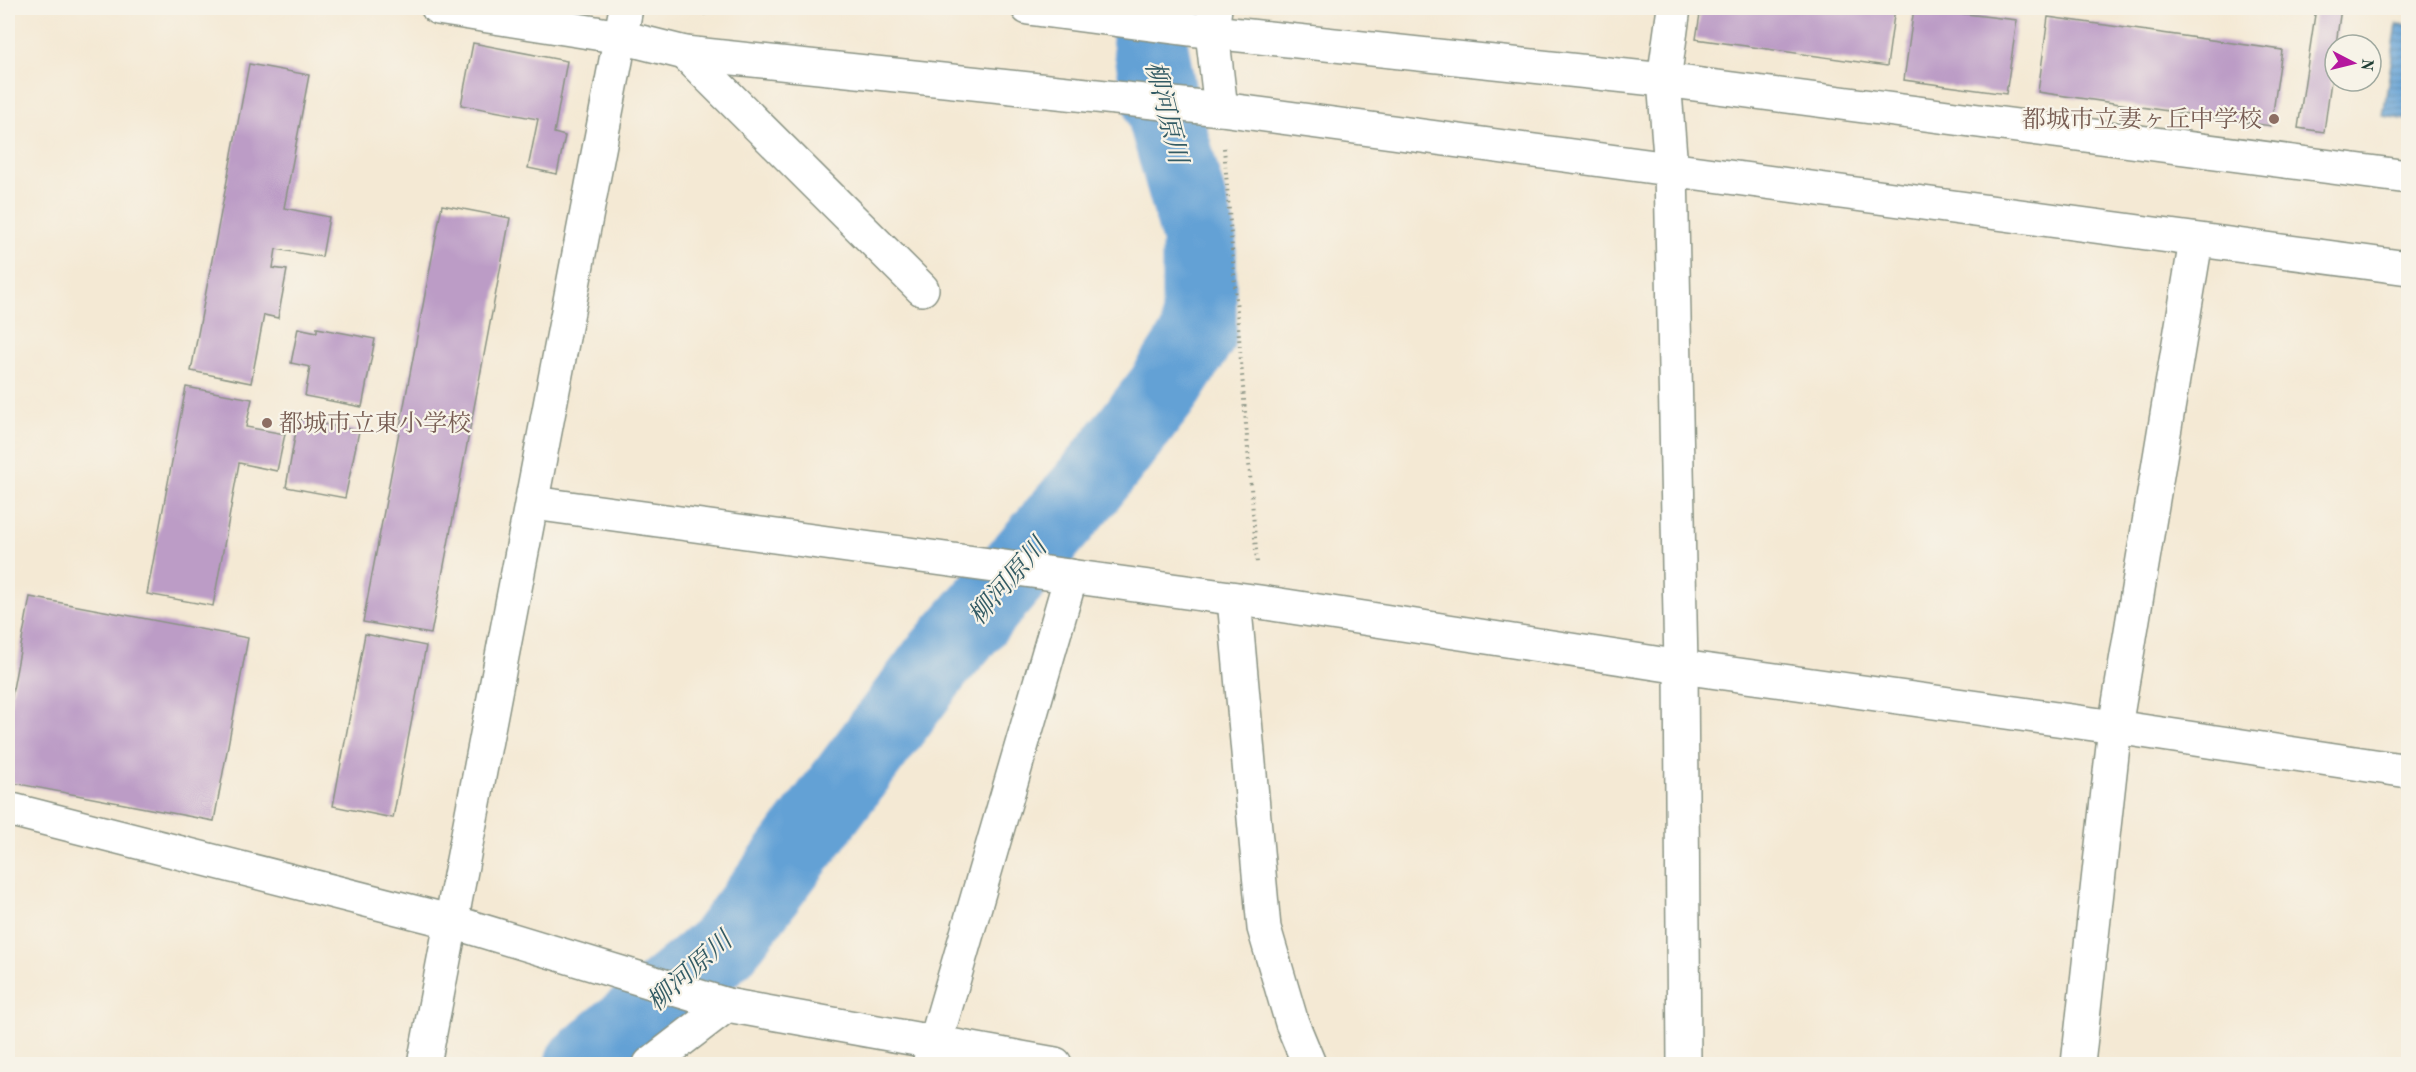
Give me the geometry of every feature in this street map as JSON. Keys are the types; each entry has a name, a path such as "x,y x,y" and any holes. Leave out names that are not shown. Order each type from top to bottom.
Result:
{"street":[{"path":"438,8 623,22 685,53 922,290"},
{"path":"1028,8 1124,20 1212,24 2409,177"},
{"path":"1674,8 1664,80 1671,168 1681,667 1684,1065"},
{"path":"424,1065 623,22"},
{"path":"1212,24 1220,109"},
{"path":"685,53 1220,109 2409,268"},
{"path":"2078,1065 2115,727 2196,241"},
{"path":"533,502 996,565 1681,667 2115,727 2409,771"},
{"path":"932,1054 1071,576"},
{"path":"1247,601 1264,928 1292,1023 1309,1065"},
{"path":"8,809 453,922 721,1004 932,1054 1055,1065"},
{"path":"650,1065 721,1004"}],"path":[{"path":"1220,109 1247,601"}],"water":[{"path":"2397,24 2408,25 2408,120 2383,116"}],"building":[{"path":"1701,8 1895,8 1887,66 1696,39"},
{"path":"1914,8 2017,20 2006,94 1904,80"},
{"path":"2316,8 2341,8 2338,33 2323,33 2323,93 2329,93 2324,132 2298,128"},
{"path":"2048,17 2282,50 2271,126 2038,92"},
{"path":"473,43 567,61 554,133 565,136 557,174 528,168 538,119 461,105"},
{"path":"249,64 309,75 284,208 329,217 322,257 276,249 273,268 287,270 278,318 264,315 251,383 191,371"},
{"path":"442,205 510,218 431,634 363,622"},
{"path":"298,328 317,332 317,328 375,339 362,407 305,396 310,367 291,363"},
{"path":"186,387 252,399 246,427 285,434 277,471 239,463 213,606 147,594"},
{"path":"298,419 359,431 345,498 286,487"},
{"path":"30,597 248,638 214,821 8,782 8,716"},
{"path":"365,634 426,646 393,818 333,806"}],"waterway":[{"name":"柳河原川","path":"582,1064 724,946 935,664 1089,485 1163,390 1199,334 1199,237 1160,99 1144,8"}],"place":[{"name":"都城市立妻ヶ丘中学校","path":"2274,119"},
{"name":"都城市立東小学校","path":"267,423"}]}
